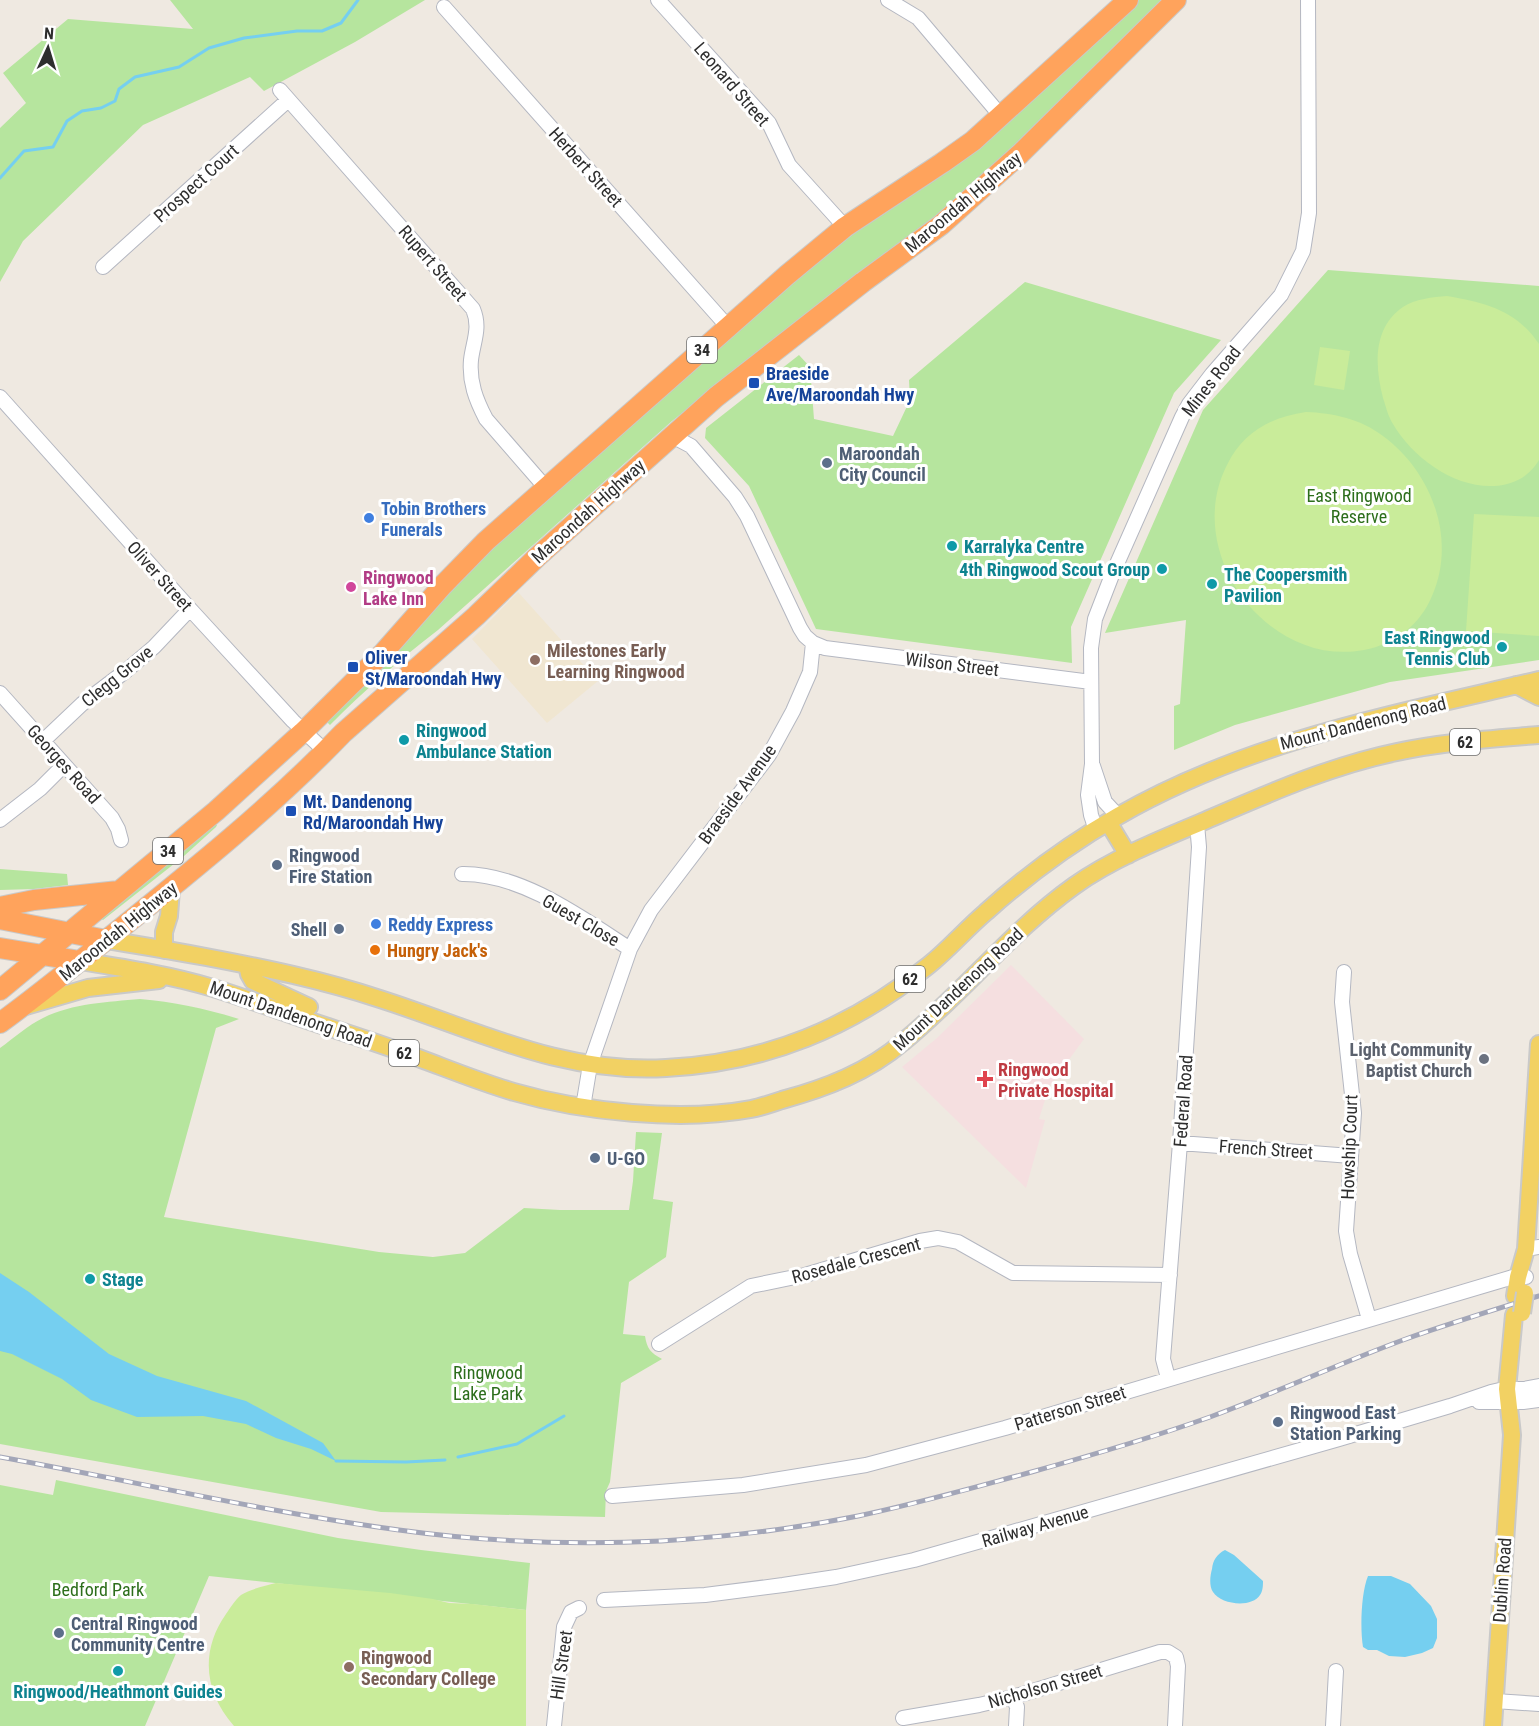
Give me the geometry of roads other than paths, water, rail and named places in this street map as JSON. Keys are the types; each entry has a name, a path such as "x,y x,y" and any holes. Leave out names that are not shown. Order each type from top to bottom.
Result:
{"highway":[{"name":"Maroondah Highway","path":"0,990 216,811 303,732 383,653 443,585 486,541 787,274 845,227 973,141 1128,0"},
{"name":"Maroondah Highway","path":"0,1023 171,889 241,828 343,733 476,616 537,557 716,397 862,282 941,225 1020,154 1176,0"},
{"path":"0,907 34,900 119,891"},
{"name":"62","path":"0,919 106,940"},
{"name":"62","path":"0,948 80,962"}],"main road":[{"name":"Mount Dandenong Road","path":"106,940 247,965 331,985 379,999 506,1044 590,1065 644,1069 725,1062 790,1045 832,1028 880,1001 923,970 1022,881 1107,823 1192,778 1279,745 1343,727 1539,680"},
{"path":"1516,685 1539,697"},
{"name":"Mount Dandenong Road","path":"80,962 195,982 539,1099 583,1107 641,1113 680,1114 752,1109 813,1092 853,1076 903,1042 1037,914 1077,884 1128,855 1320,773 1392,753 1437,745 1539,735"},
{"path":"1107,823 1128,855"},
{"path":"164,950 164,932 169,916 171,889"},
{"path":"247,965 253,981 309,1007"},
{"path":"22,1008 88,988 174,978"},
{"path":"316,1023 309,1007 310,1000 313,994 331,985"},
{"name":"Dublin Road","path":"1493,1726 1513,1395 1518,1356 1518,1314 1521,1286 1530,1249 1539,1044"}],"street":[{"name":"Leonard Street","path":"658,0 769,123 789,165 845,227"},
{"path":"888,0 918,18 1001,116"},
{"name":"Mines Road","path":"1107,823 1091,815 1088,795 1092,764 1091,648 1095,619 1112,575 1189,404 1281,295 1303,251 1309,213 1308,0"},
{"name":"Herbert Street","path":"444,7 728,327"},
{"name":"Prospect Court","path":"103,267 284,95"},
{"name":"Rupert Street","path":"284,95 473,309 478,327 471,357 471,376 480,406 486,419 546,488"},
{"name":"Oliver Street","path":"0,397 190,609 303,732 325,751"},
{"path":"672,436 691,446 735,497 747,516 800,628 813,644"},
{"name":"Clegg Grove","path":"43,741 82,704 154,647 190,609"},
{"name":"Wilson Street","path":"813,644 825,648 1091,682"},
{"name":"Braeside Avenue","path":"583,1107 590,1065 630,949 651,910 769,755 793,711 810,672 813,644"},
{"name":"Georges Road","path":"0,693 112,818 121,840"},
{"name":"Mines Road","path":"1092,764 1105,802 1107,823"},
{"path":"0,820 40,789 64,765"},
{"name":"Federal Road","path":"1168,1378 1163,1359 1199,848 1197,824"},
{"name":"Guest Close","path":"462,874 490,876 550,899 630,949"},
{"name":"Howship Court","path":"1344,972 1342,1002 1353,1100 1346,1231 1350,1254 1369,1319"},
{"name":"French Street","path":"1180,1143 1351,1156"},
{"name":"Rosedale Crescent","path":"659,1344 751,1286 806,1275 920,1241 938,1238 958,1242 1012,1273 1170,1275"},
{"name":"Patterson Street","path":"612,1496 743,1485 866,1465 1005,1428 1369,1319 1521,1286"},
{"name":"Railway Avenue","path":"604,1600 705,1595 783,1585 836,1577 914,1560 1456,1404 1488,1401 1539,1386"},
{"name":"Railway Avenue","path":"1513,1395 1539,1400"},
{"name":"Hill Street","path":"554,1726 564,1627 572,1612 579,1608"},
{"name":"Nicholson Street","path":"903,1718 1013,1697 1160,1652 1168,1652 1176,1657 1178,1666 1175,1726"},
{"path":"1333,1726 1336,1671"},
{"path":"1013,1697 1017,1707 1016,1726"},
{"path":"1495,1701 1539,1704"}],"water":[{"path":"0,1273 29,1292 109,1354 157,1376 246,1401 323,1443 336,1461 246,1424 203,1416 137,1417 91,1400 62,1379 12,1354 0,1351"},
{"path":"1225,1550 1234,1555 1263,1581 1262,1592 1256,1599 1244,1603 1229,1602 1213,1592 1210,1581 1213,1563"},
{"path":"1368,1576 1391,1576 1410,1584 1431,1606 1437,1619 1437,1638 1433,1648 1405,1657 1389,1656 1363,1647 1362,1611"}],"waterway":[{"path":"0,178 24,151 53,147 67,121 82,111 101,108 115,101 119,89 135,77 179,67 209,48 244,38 297,31 322,31 341,23 358,0"},
{"path":"458,1457 517,1444 564,1416"},
{"path":"336,1461 445,1460"}],"railway":[{"path":"0,1457 349,1523 432,1534 530,1542 596,1543 735,1535 858,1516 965,1490 1097,1453 1210,1417 1403,1340 1539,1296"}],"place":[{"name":"Braeside Ave/Maroondah Hwy","path":"754,383"},
{"name":"Maroondah City Council","path":"827,463"},
{"name":"Tobin Brothers Funerals","path":"369,518"},
{"name":"Karralyka Centre","path":"952,546"},
{"name":"4th Ringwood Scout Group","path":"1162,569"},
{"name":"The Coopersmith Pavilion","path":"1212,584"},
{"name":"Ringwood Lake Inn","path":"351,587"},
{"name":"East Ringwood Tennis Club","path":"1502,647"},
{"name":"Milestones Early Learning Ringwood","path":"535,660"},
{"name":"Oliver St/Maroondah Hwy","path":"353,667"},
{"name":"Ringwood Ambulance Station","path":"404,740"},
{"name":"Mt. Dandenong Rd/Maroondah Hwy","path":"291,811"},
{"name":"Ringwood Fire Station","path":"277,865"},
{"name":"Reddy Express","path":"376,924"},
{"name":"Shell","path":"339,929"},
{"name":"Hungry Jack's","path":"375,950"},
{"name":"Light Community Baptist Church","path":"1484,1059"},
{"name":"Ringwood Private Hospital","path":"985,1079"},
{"name":"U-GO","path":"595,1158"},
{"name":"Stage","path":"90,1279"},
{"name":"Ringwood East Station Parking","path":"1278,1422"},
{"name":"Central Ringwood Community Centre","path":"59,1633"},
{"name":"Ringwood Secondary College","path":"349,1667"},
{"name":"Ringwood/Heathmont Guides","path":"118,1671"}],"park label":[{"name":"East Ringwood Reserve","path":"1359,505"},
{"name":"Ringwood Lake Park","path":"488,1382"},
{"name":"Bedford Park","path":"98,1589"}]}
